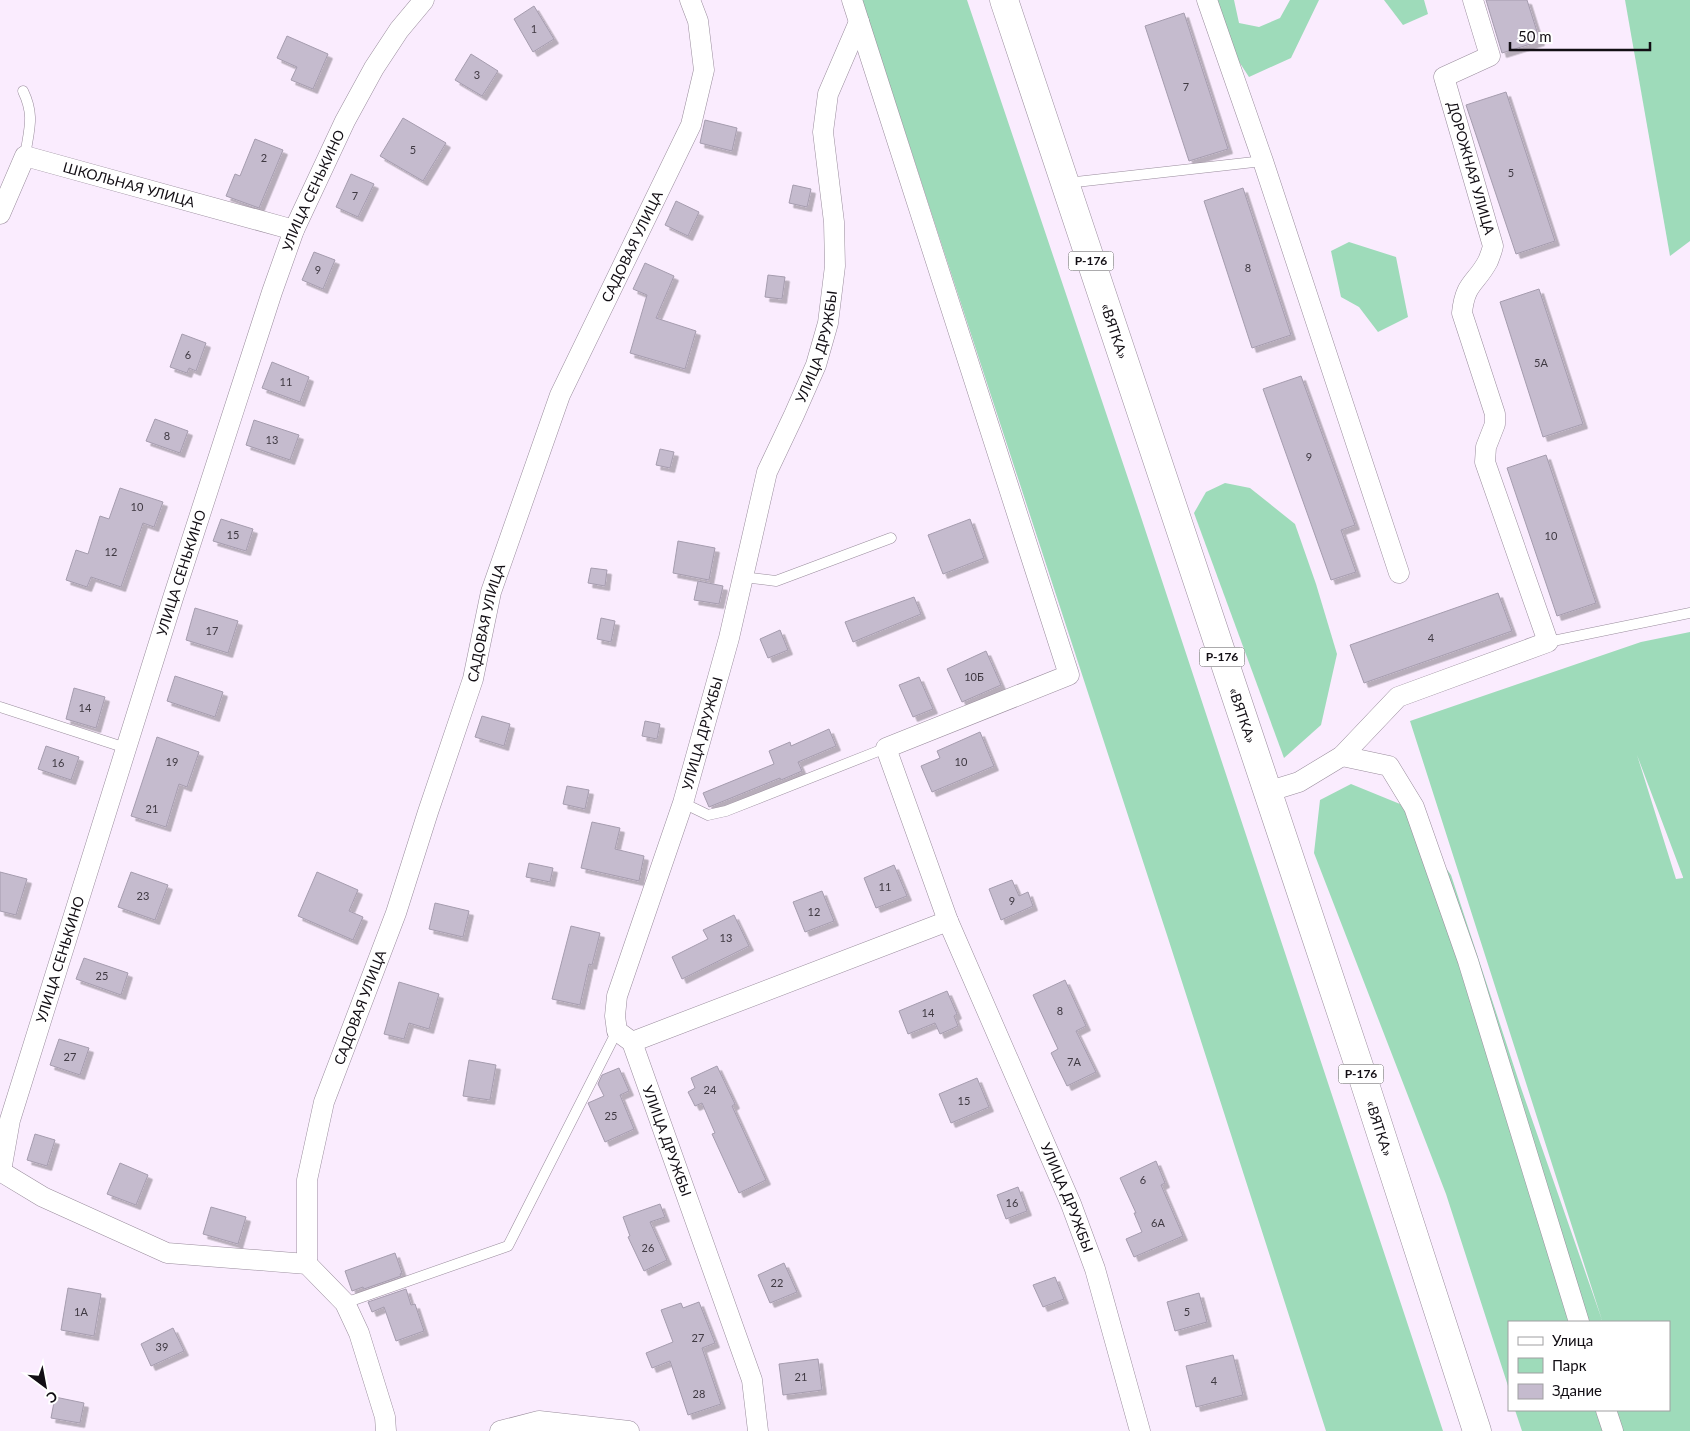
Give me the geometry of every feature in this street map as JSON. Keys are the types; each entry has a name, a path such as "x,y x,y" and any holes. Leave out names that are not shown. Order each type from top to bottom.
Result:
{"main road":[{"name":"«ВЯТКА»","path":"1004,0 1366,1087 1477,1431"}],"street":[{"name":"УЛИЦА СЕНЬКИНО","path":"1,1171 10,1120 244,376 294,230 345,121 374,68 399,30 424,0"},
{"name":"САДОВАЯ УЛИЦА","path":"307,1264 307,1180 324,1102 396,913 473,679 491,592 560,395 691,125 704,70 698,22 690,0"},
{"path":"852,0 1069,676 886,748"},
{"path":"1207,0 1263,161 1399,573"},
{"name":"ДОРОЖНАЯ УЛИЦА","path":"1473,0 1490,56 1444,77 1494,246 1488,262 1467,288 1462,313 1495,414 1495,424 1486,447 1485,462 1548,642"},
{"name":"УЛИЦА ДРУЖБЫ","path":"758,1431 752,1380 615,1016 617,996 683,803 729,638 766,472 816,365 828,323 835,266 834,222 823,132 828,94 859,22"},
{"name":"ШКОЛЬНАЯ УЛИЦА","path":"26,156 294,230"},
{"path":"0,214 26,156"},
{"path":"1267,792 1299,782 1342,756 1398,697 1548,642"},
{"name":"УЛИЦА ДРУЖБЫ","path":"886,748 948,921 1070,1204 1095,1268 1140,1431"},
{"path":"1342,756 1389,766 1414,807 1468,961 1579,1321"},
{"path":"624,1037 948,921"},
{"path":"1,1171 43,1196 167,1253 307,1264 345,1303 359,1333 385,1417 386,1431"},
{"path":"1606,1411 1613,1431"},
{"path":"500,1431 539,1421 629,1431"}],"lane":[{"path":"23,90 31,115 26,156"},
{"path":"1065,183 1263,161"},
{"path":"743,577 776,581 891,538"},
{"path":"1548,642 1690,613"},
{"path":"0,707 126,748"},
{"path":"683,803 708,815 726,811 886,748"},
{"path":"345,1303 508,1246 624,1037"}],"green space":[{"path":"862,0 967,0 1137,505 1443,1431 1326,1431 1167,935"},
{"path":"1215,0 1234,0 1239,23 1259,27 1280,18 1290,0 1319,0 1291,58 1249,77 1234,54"},
{"path":"1384,0 1424,0 1428,14 1403,25"},
{"path":"1625,0 1690,0 1690,241 1670,256"},
{"path":"1349,242 1396,257 1408,317 1378,332 1359,307 1341,297 1331,251"},
{"path":"1225,483 1250,488 1295,524 1316,584 1337,654 1321,725 1284,758 1194,513 1206,492"},
{"path":"1690,632 1690,1431 1522,1431 1515,1411 1670,1411 1670,1321 1508,1321 1508,1386 1446,1194 1314,853 1320,800 1351,784 1400,804 1451,875 1520,1085 1602,1320 1410,721 1641,642","holes":["1637,755 1683,878 1676,879"]}],"building":[{"path":"1486,0 1527,0 1540,41 1502,53"},
{"path":"534,6 554,39 533,52 514,19"},
{"path":"1184,13 1228,149 1189,161 1145,26"},
{"path":"287,36 328,54 313,89 291,80 297,67 277,58"},
{"path":"471,54 498,71 482,96 455,80"},
{"path":"1506,92 1555,241 1516,254 1466,105"},
{"path":"403,118 446,143 423,181 380,156"},
{"path":"705,120 737,128 732,151 700,143"},
{"path":"255,139 283,150 259,208 226,196 235,174 240,176"},
{"path":"351,174 374,184 358,217 336,207"},
{"path":"793,185 811,189 807,207 789,203"},
{"path":"1243,188 1291,335 1252,348 1204,201"},
{"path":"676,201 699,212 688,236 665,225"},
{"path":"314,252 335,260 323,289 302,280"},
{"path":"645,263 674,276 656,318 696,331 685,369 630,353 647,295 633,289"},
{"path":"768,275 785,277 782,299 765,297"},
{"path":"1539,289 1583,424 1543,437 1500,302"},
{"path":"182,334 206,343 196,371 189,368 187,373 170,367"},
{"path":"272,362 309,377 300,402 262,388"},
{"path":"1301,376 1355,525 1341,530 1356,572 1331,580 1263,389"},
{"path":"155,419 188,431 180,453 146,441"},
{"path":"254,420 299,435 290,460 246,445"},
{"path":"660,449 674,452 670,468 656,465"},
{"path":"1546,455 1596,603 1557,616 1507,468"},
{"path":"120,488 163,502 154,527 143,523 121,587 91,577 87,587 66,580 76,550 88,554 100,516 109,519"},
{"path":"221,519 253,529 246,551 213,541"},
{"path":"970,519 984,558 943,574 928,535"},
{"path":"678,541 715,548 709,580 673,573"},
{"path":"591,568 607,570 605,586 588,583"},
{"path":"698,581 723,586 719,604 694,600"},
{"path":"1498,593 1512,631 1364,683 1350,645"},
{"path":"914,597 921,614 853,642 845,622"},
{"path":"195,608 238,621 228,653 186,640"},
{"path":"601,618 615,621 611,642 597,639"},
{"path":"780,630 788,650 768,658 760,639"},
{"path":"986,651 1001,685 962,702 947,669"},
{"path":"175,676 223,692 215,717 167,701"},
{"path":"919,677 933,709 913,717 899,685"},
{"path":"74,688 105,697 96,728 66,719"},
{"path":"482,716 510,724 504,746 475,737"},
{"path":"645,721 660,724 657,739 642,736"},
{"path":"829,729 836,746 798,762 802,771 709,807 703,793 774,764 769,751 790,742 791,746"},
{"path":"980,732 994,766 932,792 921,766 940,758 937,751"},
{"path":"157,737 199,752 187,787 179,784 166,827 131,816"},
{"path":"46,746 79,757 71,780 38,769"},
{"path":"567,786 589,790 585,809 563,804"},
{"path":"592,822 620,828 615,849 644,856 639,881 581,868"},
{"path":"529,863 553,868 550,882 526,877"},
{"path":"894,865 907,896 876,908 864,878"},
{"path":"0,872 27,879 16,915 0,911"},
{"path":"131,872 168,885 155,920 118,907"},
{"path":"317,872 358,890 349,911 363,917 353,940 298,916"},
{"path":"1012,880 1019,896 1028,892 1033,906 1001,920 989,889"},
{"path":"822,891 834,921 805,932 793,902"},
{"path":"435,903 469,911 463,937 429,929"},
{"path":"734,915 749,946 682,979 672,957 708,939 703,930"},
{"path":"571,926 600,933 592,965 589,964 580,1005 552,999"},
{"path":"84,958 128,973 121,995 76,979"},
{"path":"1065,980 1086,1026 1076,1031 1096,1072 1067,1086 1051,1053 1058,1049 1033,995"},
{"path":"399,982 439,994 429,1029 409,1023 404,1039 384,1034"},
{"path":"947,991 957,1014 954,1016 958,1026 940,1034 935,1023 908,1034 899,1011"},
{"path":"59,1039 89,1048 80,1075 50,1065"},
{"path":"469,1060 496,1065 490,1100 463,1096"},
{"path":"717,1066 735,1104 732,1106 766,1180 739,1193 712,1134 715,1133 702,1103 695,1106 688,1092 695,1088 691,1078"},
{"path":"619,1068 629,1091 620,1095 634,1129 605,1142 588,1103 604,1096 598,1084 602,1075"},
{"path":"977,1078 989,1107 951,1123 939,1094"},
{"path":"35,1134 55,1140 47,1166 27,1160"},
{"path":"1156,1161 1165,1183 1161,1185 1183,1236 1134,1257 1126,1239 1142,1232 1134,1213 1136,1213 1120,1178"},
{"path":"120,1163 148,1175 136,1205 107,1194"},
{"path":"1018,1187 1027,1211 1006,1219 997,1195"},
{"path":"660,1204 665,1217 650,1222 667,1260 644,1271 628,1237 630,1236 623,1217"},
{"path":"211,1207 246,1217 238,1244 203,1234"},
{"path":"395,1253 402,1273 400,1274 401,1276 364,1289 363,1287 352,1291 345,1271"},
{"path":"784,1263 797,1292 770,1303 758,1275"},
{"path":"1055,1277 1064,1299 1043,1307 1033,1285"},
{"path":"68,1288 101,1294 94,1336 61,1330"},
{"path":"406,1289 411,1305 415,1304 424,1331 396,1341 384,1307 372,1312 368,1302"},
{"path":"1199,1293 1207,1322 1175,1331 1167,1302"},
{"path":"699,1302 715,1343 702,1348 721,1404 688,1415 670,1361 652,1368 646,1353 673,1342 661,1310 681,1303 683,1308"},
{"path":"173,1328 184,1351 151,1366 141,1344"},
{"path":"1233,1355 1243,1395 1196,1407 1186,1366"},
{"path":"818,1359 822,1390 783,1395 779,1364"},
{"path":"55,1397 84,1403 80,1423 51,1418"}]}
